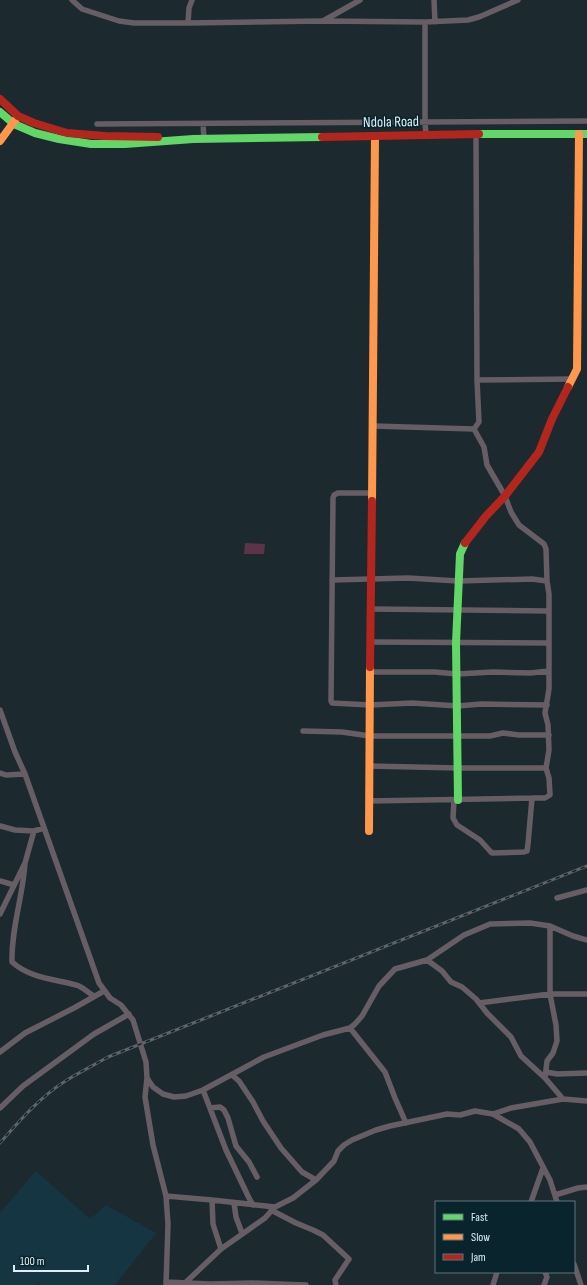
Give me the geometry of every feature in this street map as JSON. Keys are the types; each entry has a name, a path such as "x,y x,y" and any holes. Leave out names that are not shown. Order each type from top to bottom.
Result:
{"street":[{"path":"72,0 82,9 119,21 134,23 322,21 435,22 468,20 480,17 518,0"},
{"path":"188,23 189,8 192,0"},
{"path":"322,21 360,0"},
{"path":"434,0 435,22"},
{"path":"425,22 426,135"},
{"path":"0,99 18,116 56,130 105,136 195,139"},
{"path":"0,112 13,123 50,137 74,142 96,144 154,143 195,139"},
{"path":"0,140 18,116"},
{"path":"96,124 587,121"},
{"path":"203,124 204,139"},
{"path":"474,428 479,422 477,380 476,134"},
{"name":"Ndola Road","path":"195,139 476,134 583,134"},
{"path":"532,798 527,851 524,852 492,853 480,840 457,825 453,818 458,768 456,643 460,554 461,549 486,516 505,496 538,452 552,419 577,369 583,134"},
{"path":"369,831 375,136"},
{"path":"477,380 572,379"},
{"path":"373,426 474,428"},
{"path":"369,801 544,798 550,795 549,778 546,768 549,750 549,735 545,713 547,705 549,671 549,594 546,549 544,544 520,526 511,512 505,496 487,465 484,447 474,428"},
{"path":"372,493 338,493 334,495 332,512 331,701 335,704 370,705 412,703 458,706 481,704 547,705"},
{"path":"332,580 422,579 458,581 532,578 547,581"},
{"path":"371,609 548,611"},
{"path":"370,642 549,643"},
{"path":"370,672 435,672 457,674 493,672 530,673 549,671"},
{"path":"0,710 2,724 25,774 99,983 110,998 129,1014 133,1020 141,1044 146,1062 147,1078 145,1097 153,1145 166,1196 168,1224 166,1284 252,1283 306,1285"},
{"path":"303,731 342,732 370,736 490,736 503,733 519,735 549,735"},
{"path":"370,766 546,768"},
{"path":"0,774 25,774"},
{"path":"0,826 15,830 34,831 44,828"},
{"path":"34,831 25,863 22,891 15,923 12,962 31,974 76,985 94,996"},
{"path":"0,914 25,863"},
{"path":"0,881 14,885"},
{"path":"557,898 587,890"},
{"path":"147,1078 153,1087 163,1094 174,1097 186,1096 203,1090 264,1057 323,1035 350,1028 362,1016 380,986 395,969 427,960 464,936 490,924 530,923 550,926 587,940"},
{"path":"546,1075 547,1061 552,1053 556,1040 556,1025 550,994 550,926"},
{"path":"427,960 442,971 451,982 462,988 479,1003 511,1037 521,1056 546,1075 563,1099"},
{"path":"0,1052 25,1032 74,1008 104,991"},
{"path":"479,1003 550,994 587,994"},
{"path":"0,1108 23,1086 94,1034 129,1014"},
{"path":"350,1028 385,1072 406,1123"},
{"path":"546,1075 587,1073"},
{"path":"232,1075 253,1102 263,1121 281,1148 302,1172 316,1180"},
{"path":"203,1090 226,1150 253,1205"},
{"path":"493,1114 511,1108 563,1099 587,1101"},
{"path":"210,1108 220,1107 224,1110 236,1146 249,1162 257,1177"},
{"path":"185,1283 221,1248 264,1218 273,1209 293,1198 316,1180 334,1161 338,1151 352,1140 390,1126 447,1114 460,1115 475,1111 493,1114 519,1129 530,1142 550,1180 557,1201"},
{"path":"531,1201 543,1168"},
{"path":"555,1195 578,1188 587,1187"},
{"path":"166,1196 212,1200 273,1209 296,1223 323,1235 349,1259 335,1280 336,1285"},
{"path":"212,1200 212,1224 221,1248"},
{"path":"234,1203 236,1217 242,1233"},
{"path":"575,1267 581,1285"},
{"path":"494,1285 497,1273"},
{"path":"544,1285 547,1277 545,1273"},
{"path":"192,1276 194,1283"}],"shaded area":[{"path":"245,543 265,544 264,554 244,554"},
{"path":"36,1171 90,1219 106,1205 156,1233 115,1285 41,1285 38,1283 36,1285 0,1285 0,1213"}],"railway":[{"path":"0,1143 23,1117 48,1093 57,1086 108,1057 587,866"}],"traffic: fast":[{"path":"0,112 14,124 35,133 59,139 91,144 125,144 193,139 322,137"},
{"path":"479,134 587,134"},
{"path":"458,800 456,643 460,554 465,543"}],"traffic: slow":[{"path":"0,141 16,119"},
{"path":"568,387 577,369 579,134"},
{"path":"372,501 375,136"},
{"path":"369,831 370,667"}],"traffic: jam":[{"path":"0,99 18,116 34,123 67,133 105,136 158,137"},
{"path":"322,137 479,134"},
{"path":"465,543 486,516 505,496 539,452 552,419 568,387"},
{"path":"370,667 372,501"}]}
